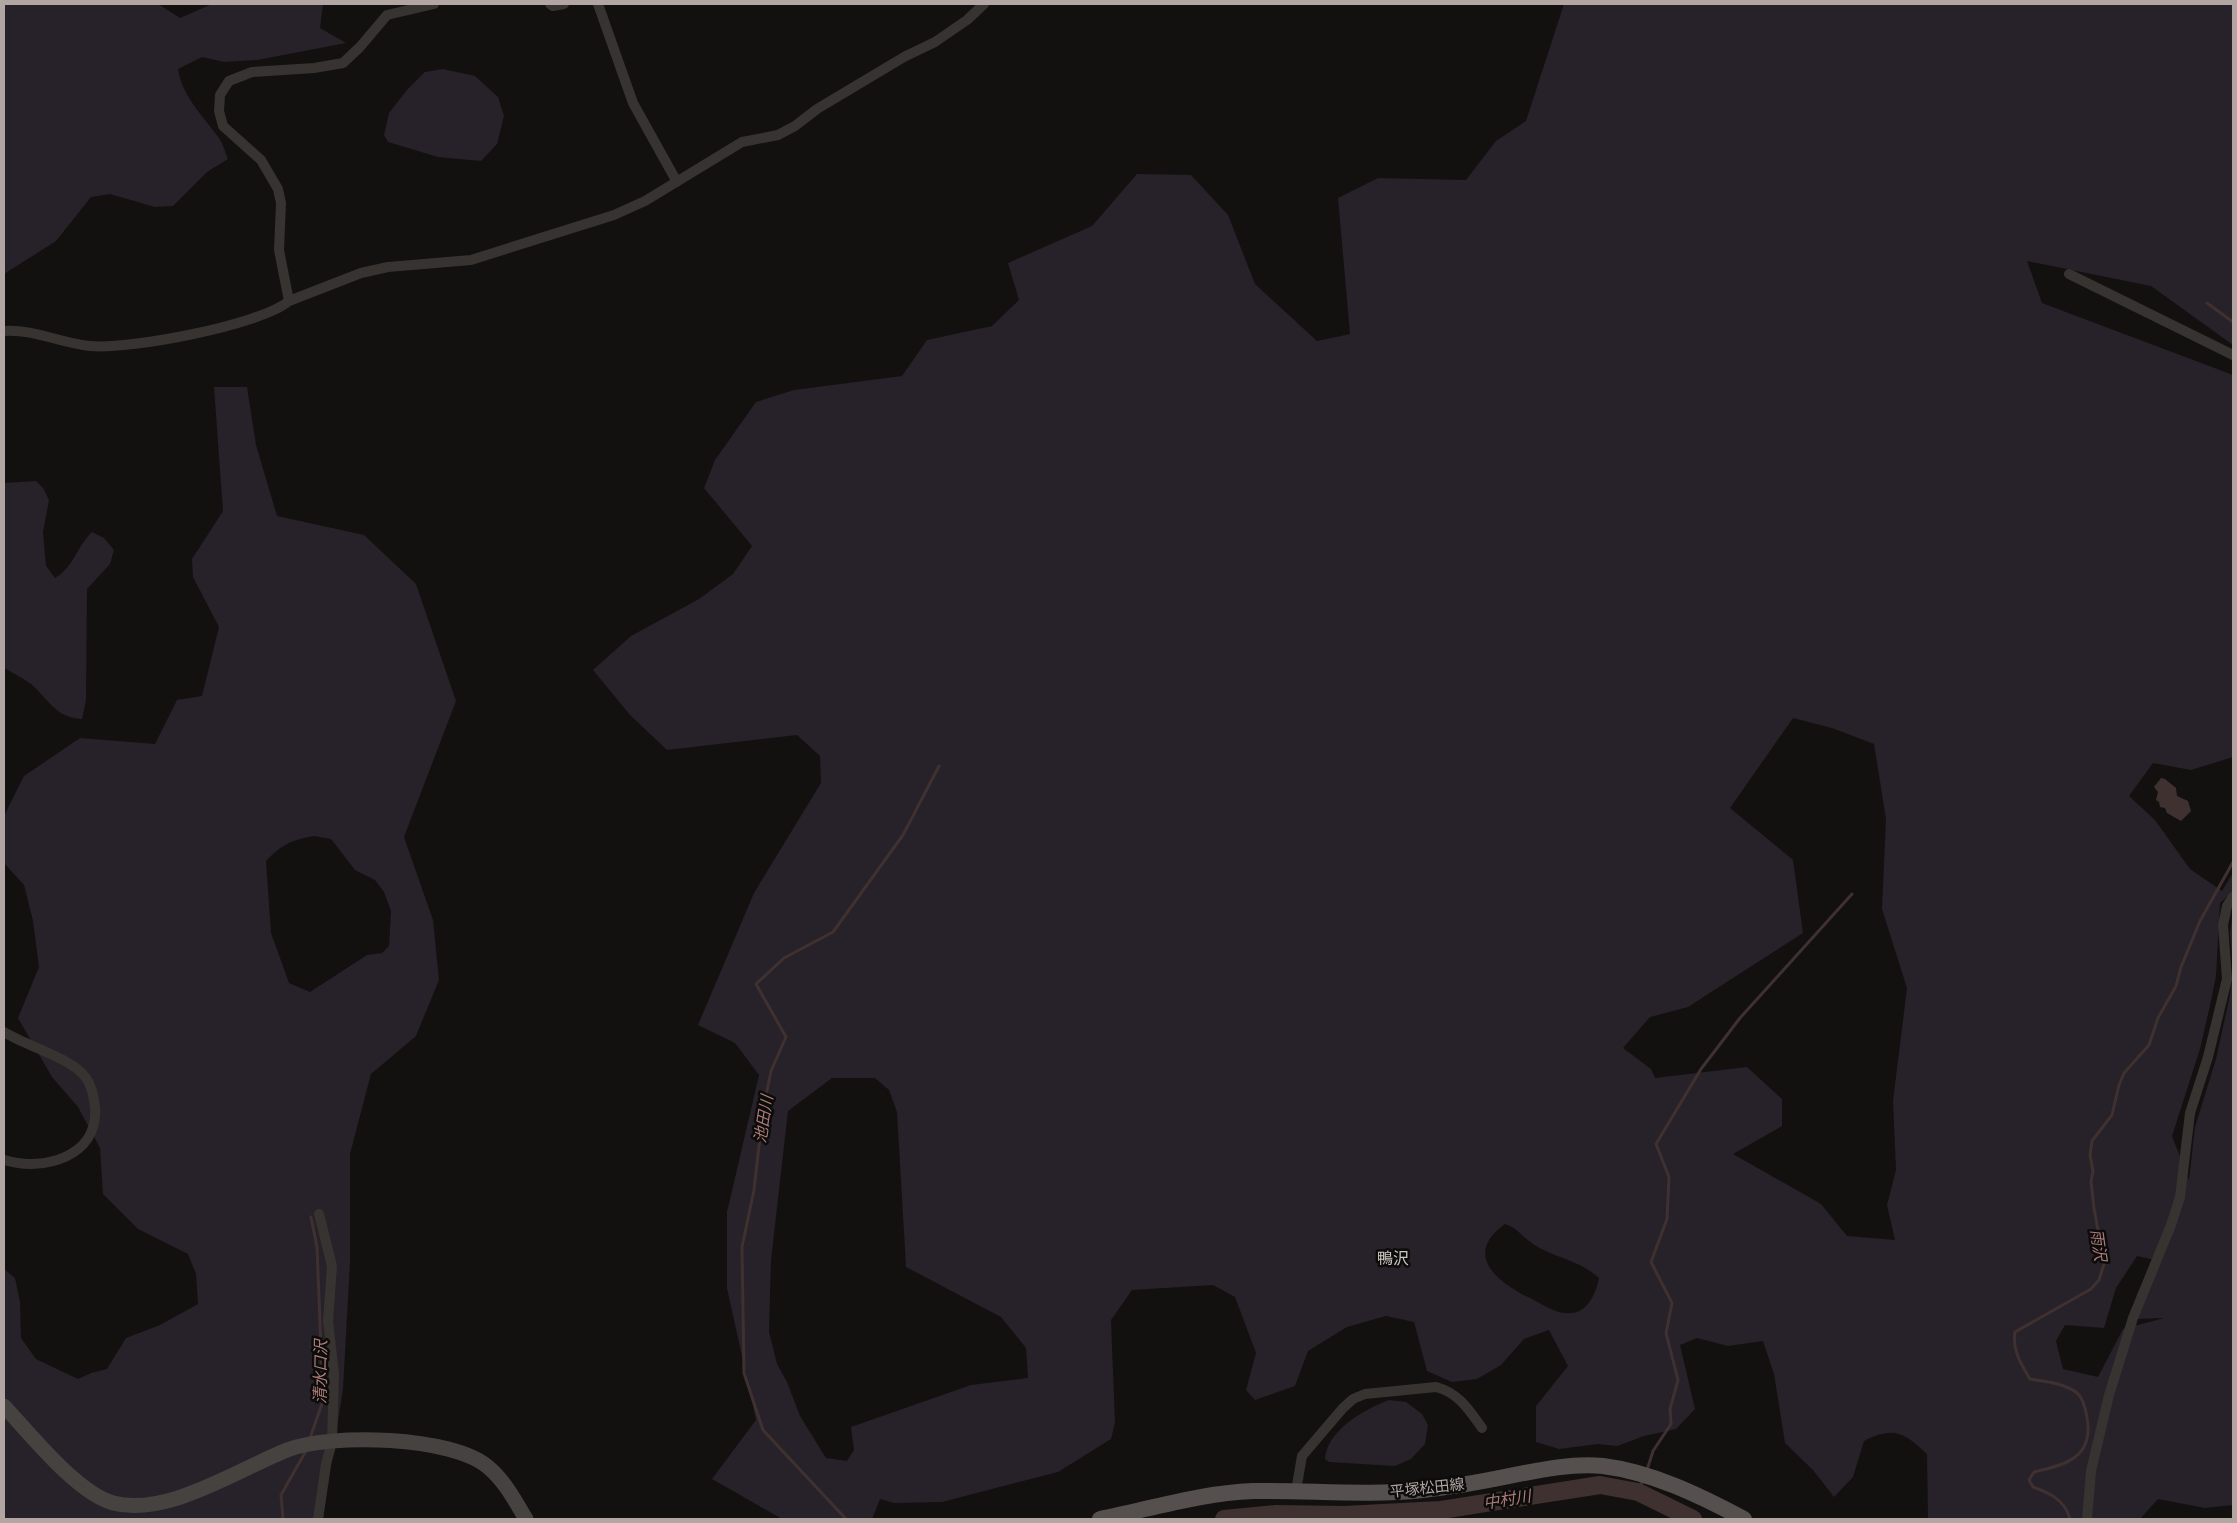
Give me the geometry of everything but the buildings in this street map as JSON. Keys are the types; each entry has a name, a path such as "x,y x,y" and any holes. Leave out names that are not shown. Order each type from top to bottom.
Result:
{"main road":[{"name":"平塚松田線","path":"1100,1519 1226,1494 1251,1492 1368,1493 1422,1490 1467,1484 1541,1470 1595,1466 1632,1472 1652,1478 1744,1519"}],"street":[{"path":"289,301 279,250 281,203 278,188 261,160 223,126 219,111 220,95 229,81 252,72 314,68 342,63 360,47 387,16 434,4"},
{"path":"550,4 553,6 564,4"},
{"path":"598,4 632,103 677,182"},
{"path":"4,331 21,330 88,346 106,347 191,335 239,322 283,306 289,301 361,273 388,267 471,260 614,215 645,202 742,142 778,135 795,126 817,109 935,42 967,20 984,4"},
{"path":"2069,274 2233,355"},
{"path":"2088,1519 2090,1472 2110,1396 2133,1318 2171,1225 2180,1197 2190,1113 2208,1057 2227,979 2223,925 2227,906 2233,897"},
{"path":"4,1032 16,1040 76,1067 87,1079 94,1099 96,1118 90,1135 77,1151 60,1160 36,1165 16,1164 4,1160"},
{"path":"318,1519 326,1464 332,1442 334,1374 328,1321 332,1266 319,1214"},
{"path":"1296,1492 1302,1456 1343,1408 1354,1399 1365,1394 1436,1387 1447,1390 1464,1402 1482,1428"},
{"path":"4,1406 74,1478 96,1496 112,1503 127,1506 161,1504 289,1449 314,1443 417,1444 438,1446 461,1452 488,1467 505,1485 526,1519"}],"shaded area":[{"path":"4,4 158,4 180,18 212,4 323,4 320,28 346,43 257,60 224,62 202,57 178,69 180,79 189,97 219,138 228,159 207,172 173,206 155,207 110,194 91,197 56,241 4,274"},
{"path":"1564,4 2233,4 2233,345 2151,286 2027,261 2042,303 2233,375 2233,757 2191,770 2153,763 2129,796 2155,820 2190,869 2222,891 2233,873 2233,892 2220,903 2216,976 2200,1049 2172,1136 2189,1180 2195,1127 2216,1059 2230,995 2233,970 2233,1505 2205,1508 2158,1499 2140,1519 1928,1519 1927,1454 1905,1436 1891,1433 1874,1436 1864,1441 1853,1477 1834,1497 1813,1470 1785,1443 1774,1374 1763,1341 1728,1346 1697,1338 1680,1345 1695,1409 1676,1429 1644,1436 1617,1446 1598,1444 1559,1449 1536,1442 1536,1406 1568,1366 1549,1330 1524,1339 1501,1365 1477,1379 1452,1382 1427,1371 1414,1322 1386,1316 1347,1327 1308,1351 1295,1386 1255,1400 1246,1390 1256,1353 1235,1297 1213,1285 1132,1290 1111,1320 1115,1423 1111,1439 1058,1472 942,1502 894,1503 880,1499 872,1519 782,1519 712,1479 756,1420 727,1288 727,1212 759,1075 735,1043 698,1025 754,893 821,783 820,756 797,735 667,750 630,715 593,670 631,636 699,599 733,574 752,546 704,488 715,460 756,402 794,390 902,376 927,340 992,326 1019,300 1008,263 1092,226 1137,174 1191,175 1228,215 1255,284 1317,341 1350,334 1338,198 1378,178 1466,180 1496,141 1526,121","holes":["1793,718 1832,728 1874,744 1886,819 1882,909 1907,988 1893,1101 1896,1170 1887,1205 1895,1240 1847,1236 1821,1204 1733,1154 1782,1126 1782,1099 1747,1067 1655,1078 1651,1069 1623,1048 1650,1017 1688,1007 1803,933 1793,860 1730,808","832,1078 875,1078 889,1090 897,1112 906,1267 1001,1317 1026,1348 1028,1378 971,1385 851,1427 854,1450 847,1461 826,1458 800,1416 787,1382 777,1364 769,1332 771,1260 788,1111","1505,1224 1514,1228 1541,1249 1592,1272 1599,1278 1595,1293 1586,1307 1577,1312 1560,1312 1521,1294 1498,1278 1490,1268 1486,1258 1486,1247 1492,1236","2137,1256 2160,1261 2137,1319 2164,1318 2123,1329 2098,1377 2063,1369 2056,1341 2065,1325 2104,1328 2116,1288"]},
{"path":"443,69 475,76 498,97 504,116 497,144 481,161 438,157 388,142 384,135 389,113 407,90 425,72"},
{"path":"214,387 247,387 256,445 277,516 364,535 416,584 456,701 404,837 433,920 439,980 416,1036 371,1074 350,1154 350,1262 343,1389 323,1519 4,1519 4,1269 15,1278 20,1302 21,1338 36,1359 78,1379 107,1369 126,1338 160,1325 198,1304 196,1274 188,1254 138,1229 103,1194 100,1148 78,1107 52,1077 18,1018 39,967 33,921 24,885 4,863 4,816 24,776 80,738 155,744 177,700 202,696 219,627 193,577 192,559 223,511","holes":["314,836 331,839 355,870 375,880 384,892 391,911 389,946 382,953 367,955 310,992 289,983 271,933 266,861 277,850 293,841"]},
{"path":"36,481 43,488 49,500 43,532 46,566 55,578 67,568 92,532 104,538 114,550 110,564 87,589 86,700 82,719 73,718 59,712 31,684 4,668 4,483"},
{"path":"2161,778 2176,788 2177,796 2188,801 2191,811 2181,821 2167,813 2165,808 2160,807 2159,802 2156,800 2158,792 2154,787"},
{"path":"2233,912 2233,970 2230,933"},
{"path":"1389,1400 1406,1402 1422,1414 1428,1425 1425,1444 1411,1459 1395,1466 1329,1462 1325,1459 1332,1439 1340,1430 1359,1415"}],"waterway":[{"name":"雨沢","path":"2207,303 2233,322"},
{"name":"池田川","path":"846,1519 763,1430 744,1373 742,1247 754,1190 763,1110 771,1071 786,1037 756,984 784,958 833,932 903,835 939,766"},
{"name":"雨沢","path":"2070,1519 2068,1512 2061,1502 2033,1487 2029,1480 2034,1472 2067,1462 2082,1450 2088,1431 2083,1401 2077,1393 2066,1387 2055,1383 2030,1379 2016,1351 2015,1332 2091,1289 2099,1280 2104,1264 2091,1182 2093,1171 2090,1155 2092,1141 2112,1115 2119,1085 2124,1073 2149,1045 2158,1018 2176,986 2181,967 2200,921 2233,862"},
{"path":"1647,1470 1653,1451 1671,1424 1670,1409 1678,1380 1666,1333 1672,1303 1651,1262 1667,1219 1669,1177 1656,1144 1701,1069 1740,1018 1852,894"},
{"name":"清水口沢","path":"310,1438 323,1401 317,1247 311,1217"},
{"name":"清水口沢","path":"283,1519 281,1495 307,1449"},
{"path":"1638,1492 1643,1480"},
{"name":"中村川","path":"1224,1519 1276,1514 1344,1515 1441,1510 1600,1485 1638,1492 1693,1519"}],"district":[{"name":"鴨沢","path":"1393,1258"}]}
